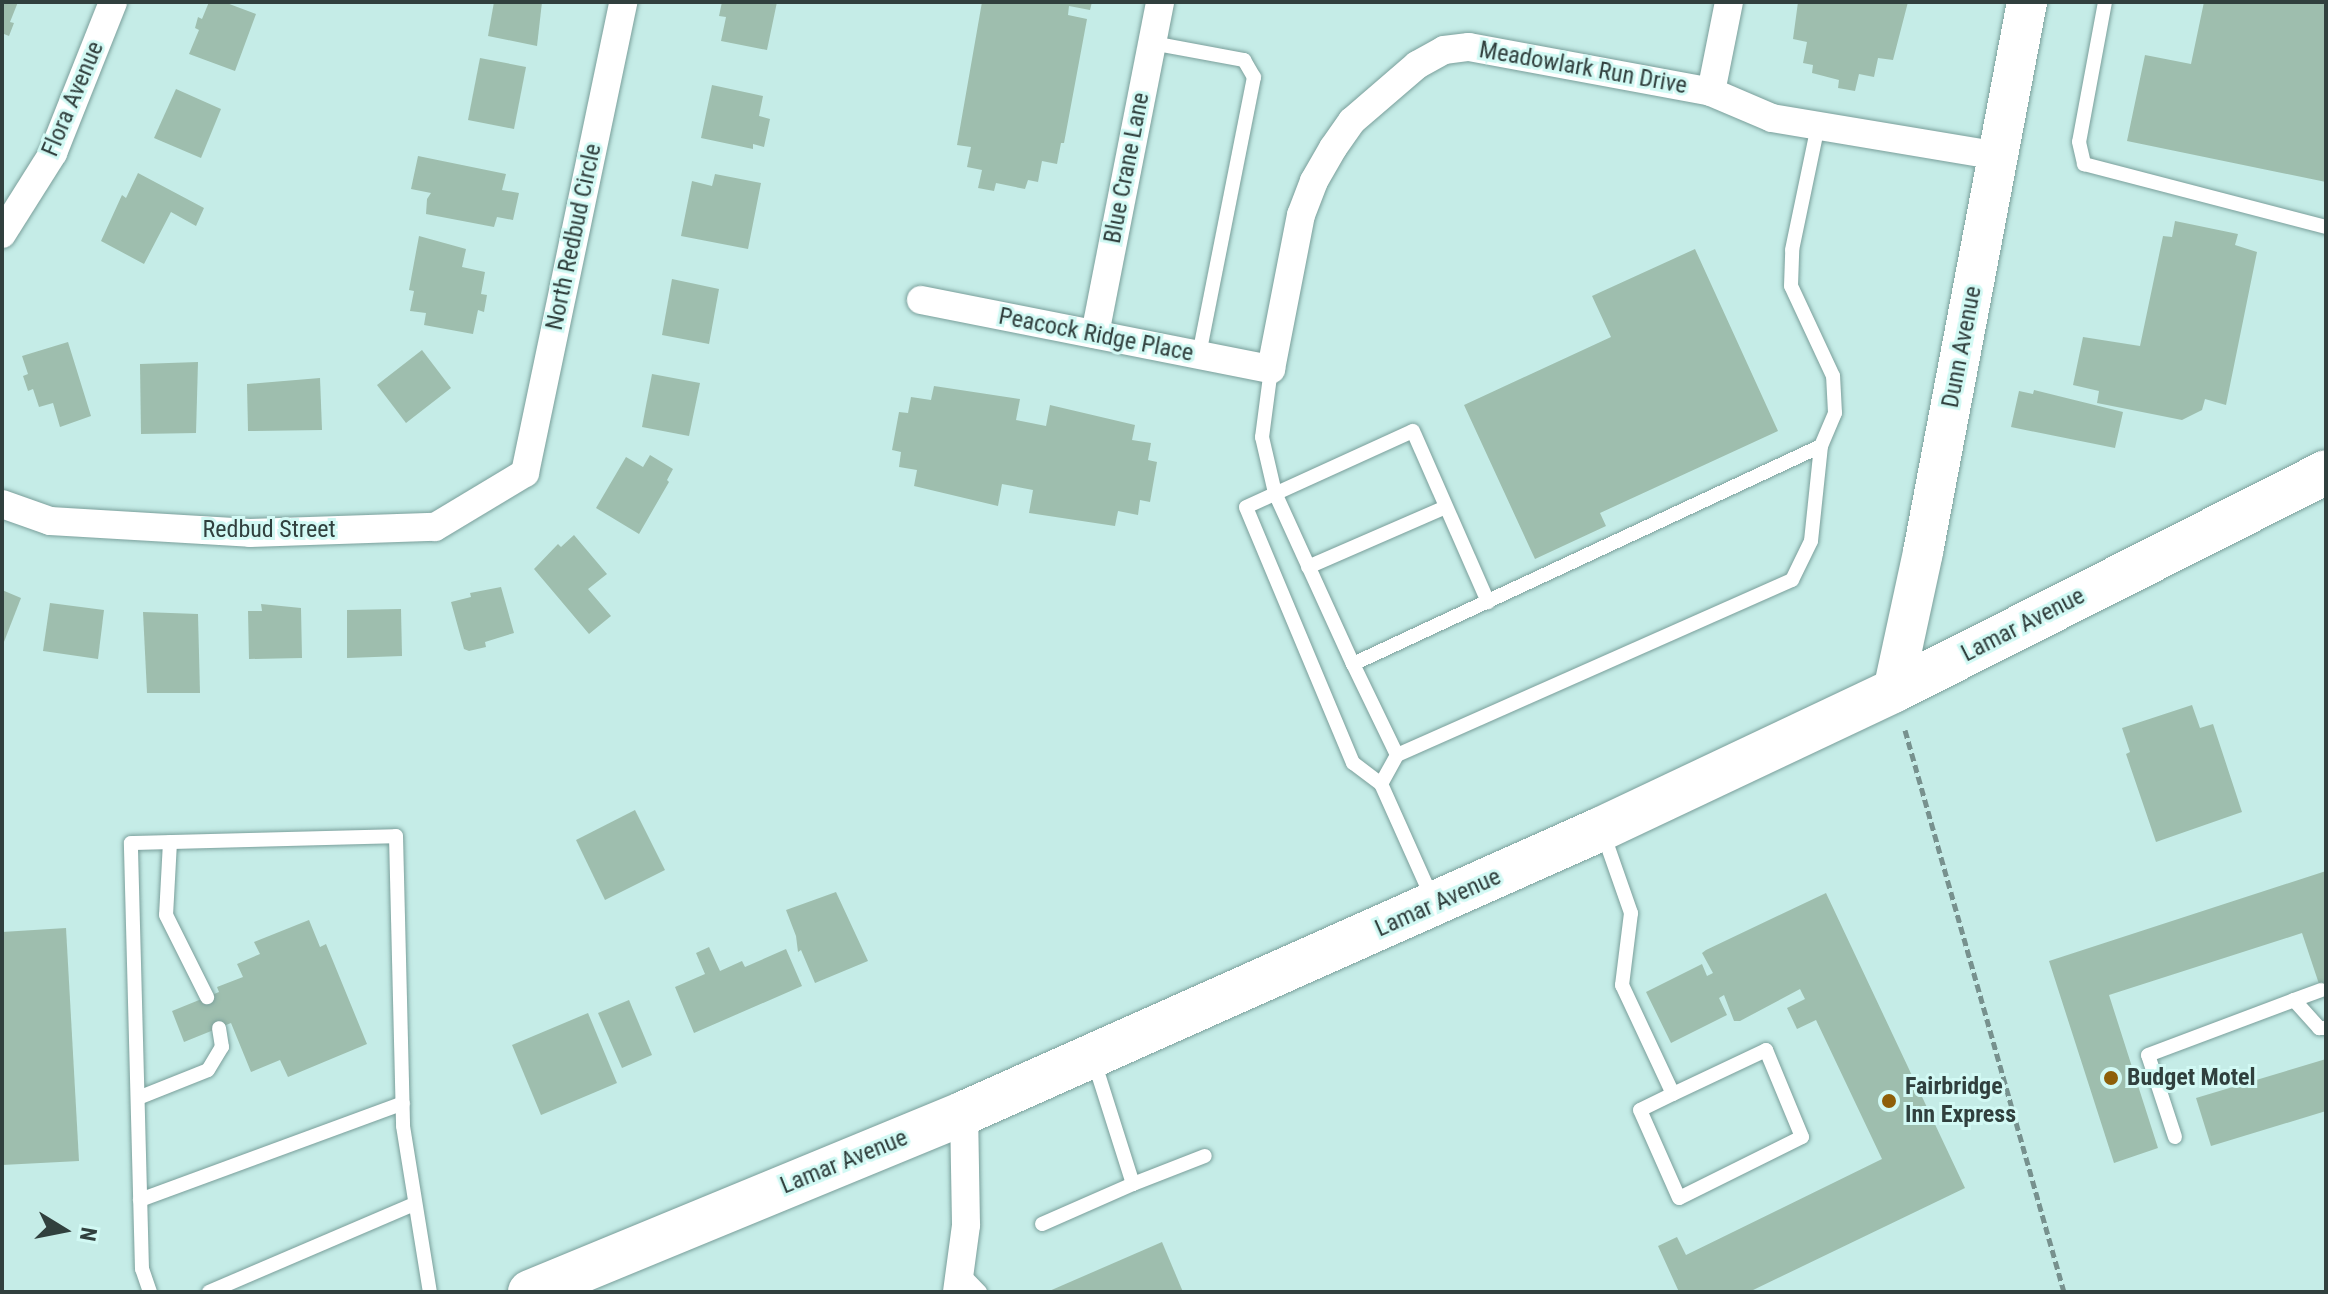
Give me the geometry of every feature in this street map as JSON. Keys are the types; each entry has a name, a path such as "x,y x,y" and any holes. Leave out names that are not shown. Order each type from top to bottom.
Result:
{"main road":[{"name":"Lamar Avenue","path":"543,1290 964,1113 1601,829 1893,691 2326,472"}],"street":[{"name":"Flora Avenue","path":"2,234 53,153 113,2"},
{"name":"North Redbud Circle","path":"525,473 623,2"},
{"name":"Blue Crane Lane","path":"1095,334 1160,2"},
{"path":"1711,92 1729,2"},
{"name":"Dunn Avenue","path":"1893,691 2027,2"},
{"name":"Meadowlark Run Drive","path":"1271,369 1301,215 1314,181 1352,121 1417,65 1444,50 1469,47 1711,92 1772,118 1998,156"},
{"name":"Peacock Ridge Place","path":"921,300 1271,369"},
{"name":"Redbud Street","path":"2,504 50,521 250,533 435,527 525,473"},
{"path":"959,1281 966,1225 964,1113"}],"lane":[{"path":"2105,2 2079,142 2084,164 2326,227"},
{"path":"1152,43 1244,60 1254,77 1199,355"},
{"path":"1381,784 1397,755 1792,580 1811,541 1821,446 1835,413 1833,376 1791,286 1792,250 1818,126"},
{"path":"1271,369 1262,437 1275,493 1397,755"},
{"path":"1435,905 1381,784 1353,763 1246,507 1413,431 1488,602"},
{"path":"1353,664 1821,446"},
{"path":"1308,567 1446,507"},
{"path":"1601,829 1631,913 1622,985 1673,1094"},
{"path":"150,1292 142,1269 131,843 396,836 403,1103 414,1204 430,1292"},
{"path":"170,842 166,915 207,997"},
{"path":"2175,1137 2148,1055 2321,990"},
{"path":"2294,1000 2319,1028 2326,1028"},
{"path":"138,1098 173,1087 208,1070 222,1047 219,1028"},
{"path":"1766,1050 1802,1137 1679,1198 1640,1110 1673,1094 1766,1050"},
{"path":"1092,1056 1133,1184"},
{"path":"140,1200 403,1103"},
{"path":"1042,1224 1205,1156"},
{"path":"209,1292 414,1204"},
{"path":"959,1281 980,1292"}],"path":[{"path":"1893,691 2064,1292"}],"building":[{"path":"2,2 18,2 10,22 14,23 9,36 4,34 2,40"},
{"path":"209,2 224,2 256,14 235,71 189,54 199,30 195,28 198,17 202,19"},
{"path":"494,2 542,2 537,46 488,36"},
{"path":"722,2 777,2 767,50 721,41 726,17 719,16"},
{"path":"982,2 1092,2 1090,10 1069,6 1068,15 1087,19 1064,143 1061,143 1057,164 1042,161 1038,182 1028,180 1025,189 996,183 994,191 978,188 982,170 967,167 971,147 957,145"},
{"path":"1798,2 1908,2 1893,60 1878,58 1874,77 1859,74 1855,91 1838,88 1839,80 1812,73 1813,65 1803,63 1807,42 1793,39"},
{"path":"2204,2 2326,2 2326,182 2127,141 2145,55 2191,64"},
{"path":"480,58 526,67 514,129 468,120"},
{"path":"712,85 763,96 759,116 770,119 764,147 753,144 753,149 701,138"},
{"path":"176,89 221,109 201,158 154,138"},
{"path":"418,156 506,174 502,190 519,193 513,220 497,217 494,227 426,214 427,199 431,193 411,189"},
{"path":"138,173 204,208 196,226 171,212 144,264 101,241 122,195 126,198"},
{"path":"715,174 761,183 748,249 681,236 692,181 712,186"},
{"path":"2175,221 2238,234 2235,245 2257,252 2226,405 2205,399 2202,410 2182,420 2097,403 2099,391 2073,385 2083,337 2140,346 2163,236 2172,237"},
{"path":"419,236 466,249 462,267 485,272 481,294 487,295 484,312 478,310 473,334 424,325 426,313 410,311 414,291 409,290"},
{"path":"1695,249 1778,431 1600,513 1606,526 1535,559 1464,405 1611,337 1592,296"},
{"path":"672,279 719,289 709,344 662,335"},
{"path":"68,342 91,416 60,427 53,403 39,407 33,389 28,391 23,376 28,374 22,356"},
{"path":"422,350 451,388 406,423 377,385"},
{"path":"198,362 196,433 141,434 140,364"},
{"path":"652,374 700,383 689,436 642,427"},
{"path":"320,378 322,430 248,431 247,384"},
{"path":"934,386 1020,399 1016,420 1046,426 1050,405 1135,425 1132,440 1151,443 1148,460 1157,462 1150,502 1140,500 1138,515 1118,511 1115,526 1029,513 1033,490 1002,484 998,506 914,486 917,470 899,467 901,452 892,450 899,412 908,413 911,397 931,400"},
{"path":"2034,390 2123,412 2115,448 2011,427 2019,391 2033,394"},
{"path":"650,455 673,469 667,480 669,482 639,534 596,508 626,457 643,467"},
{"path":"574,535 607,574 588,589 611,616 589,634 534,569 558,544 561,547"},
{"path":"501,587 514,633 485,642 486,647 469,651 464,649 451,602 471,597 470,593"},
{"path":"2,590 21,598 2,647"},
{"path":"50,603 104,610 98,659 43,651"},
{"path":"261,604 301,608 302,658 249,659 248,611 262,611"},
{"path":"401,609 402,656 347,658 347,610"},
{"path":"143,612 198,614 200,693 147,693"},
{"path":"2192,705 2200,728 2213,724 2242,812 2156,842 2126,754 2130,752 2122,728"},
{"path":"635,810 665,870 605,900 576,840"},
{"name":"Budget Motel","path":"2326,871 2326,1005 2302,933 2109,995 2158,1148 2114,1163 2049,961"},
{"path":"836,892 868,961 815,983 801,950 798,952 796,936 786,910"},
{"name":"Fairbridge Inn Express","path":"1826,893 1965,1188 1749,1292 1679,1292 1658,1246 1677,1237 1686,1255 1882,1159 1816,1020 1797,1029 1787,1008 1805,999 1800,989 1740,1021 1734,1021 1724,995 1719,998 1727,1015 1671,1043 1646,992 1702,964 1707,976 1713,973 1702,953 1706,950"},
{"path":"309,920 320,947 326,944 367,1044 288,1077 280,1060 251,1072 231,1023 184,1042 172,1011 219,992 217,987 243,977 237,964 260,954 254,942"},
{"path":"66,928 79,1161 2,1165 2,932"},
{"path":"709,947 720,971 742,961 745,967 786,949 802,986 694,1033 675,987 705,974 696,953"},
{"path":"629,1000 652,1055 622,1068 598,1013"},
{"path":"588,1013 617,1083 541,1115 512,1045"},
{"path":"2326,1059 2326,1111 2211,1146 2196,1098"},
{"path":"1162,1242 1183,1292 1047,1292"}],"place":[{"name":"Budget Motel","path":"2111,1078"},
{"name":"Fairbridge Inn Express","path":"1889,1101"}]}
